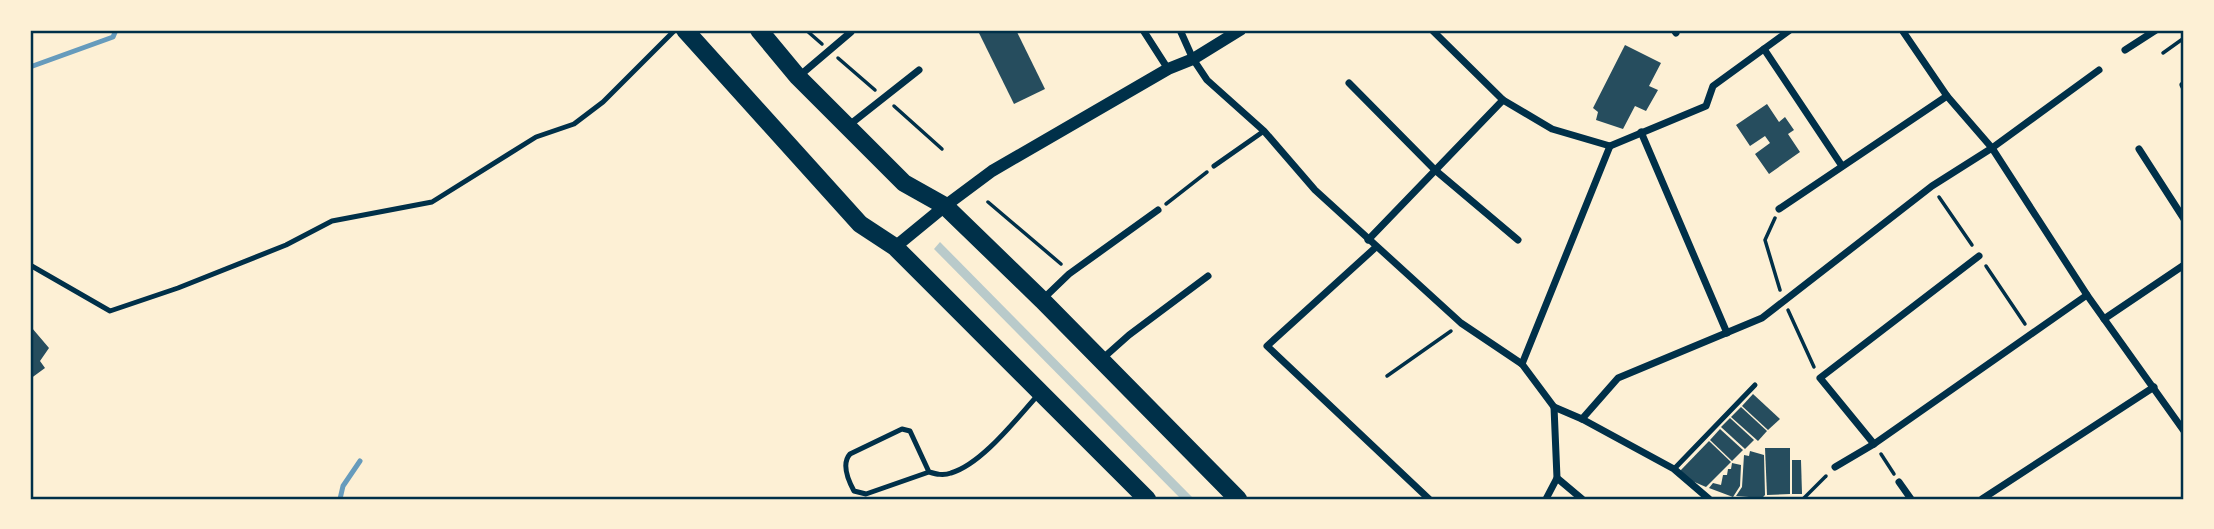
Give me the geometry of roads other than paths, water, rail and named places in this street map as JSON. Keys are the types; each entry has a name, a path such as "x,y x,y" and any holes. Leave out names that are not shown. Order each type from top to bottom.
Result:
{"main road":[{"path":"685,30 860,224 895,247 1147,499"},
{"path":"759,30 798,77 904,183 945,206 1042,300 1238,499"}],"street":[{"path":"1143,30 1168,69"},
{"path":"1180,30 1192,59 1207,80 1264,131 1315,190 1461,323 1522,364 1554,407 1582,419 1674,470 1709,499"},
{"path":"895,247 992,171 1240,30"},
{"path":"1432,30 1503,100 1552,129 1610,146 1706,106 1713,86 1790,30"},
{"path":"1902,30 1947,96 1992,148 2087,295 2184,431"},
{"path":"2125,50 2156,30"},
{"path":"798,77 851,32"},
{"path":"1764,49 1842,166"},
{"path":"847,127 919,70"},
{"path":"1582,419 1618,379 1762,318 1932,186 1992,148 2099,70"},
{"path":"1349,83 1435,170 1518,240"},
{"path":"1779,208 1947,96"},
{"path":"1368,240 1503,100"},
{"path":"1641,132 1727,333"},
{"path":"1522,364 1610,146"},
{"path":"2139,149 2184,219"},
{"path":"1042,300 1069,274 1158,210"},
{"path":"1376,247 1267,346 1429,499"},
{"path":"1874,444 1819,379 1979,256"},
{"path":"2104,318 2184,265"},
{"path":"1101,359 1208,276"},
{"path":"1835,467 1874,444 2087,295"},
{"path":"1982,499 2154,387"},
{"path":"1546,499 1558,478 1554,407"},
{"path":"1558,478 1582,499"},
{"path":"1899,482 1911,499"}],"lane":[{"path":"30,265 110,311 178,288 286,245 332,221 432,202 536,137 574,124 603,102 676,30"},
{"path":"1214,166 1264,131"},
{"path":"1674,470 1755,384"},
{"path":"929,472 910,431 902,429 850,454 845,465 854,491 866,494 929,472 939,475 951,473 964,467 990,447 1040,393"}],"waterway":[{"path":"30,67 113,37 116,30"},
{"path":"340,499 343,486 360,461"}]}
